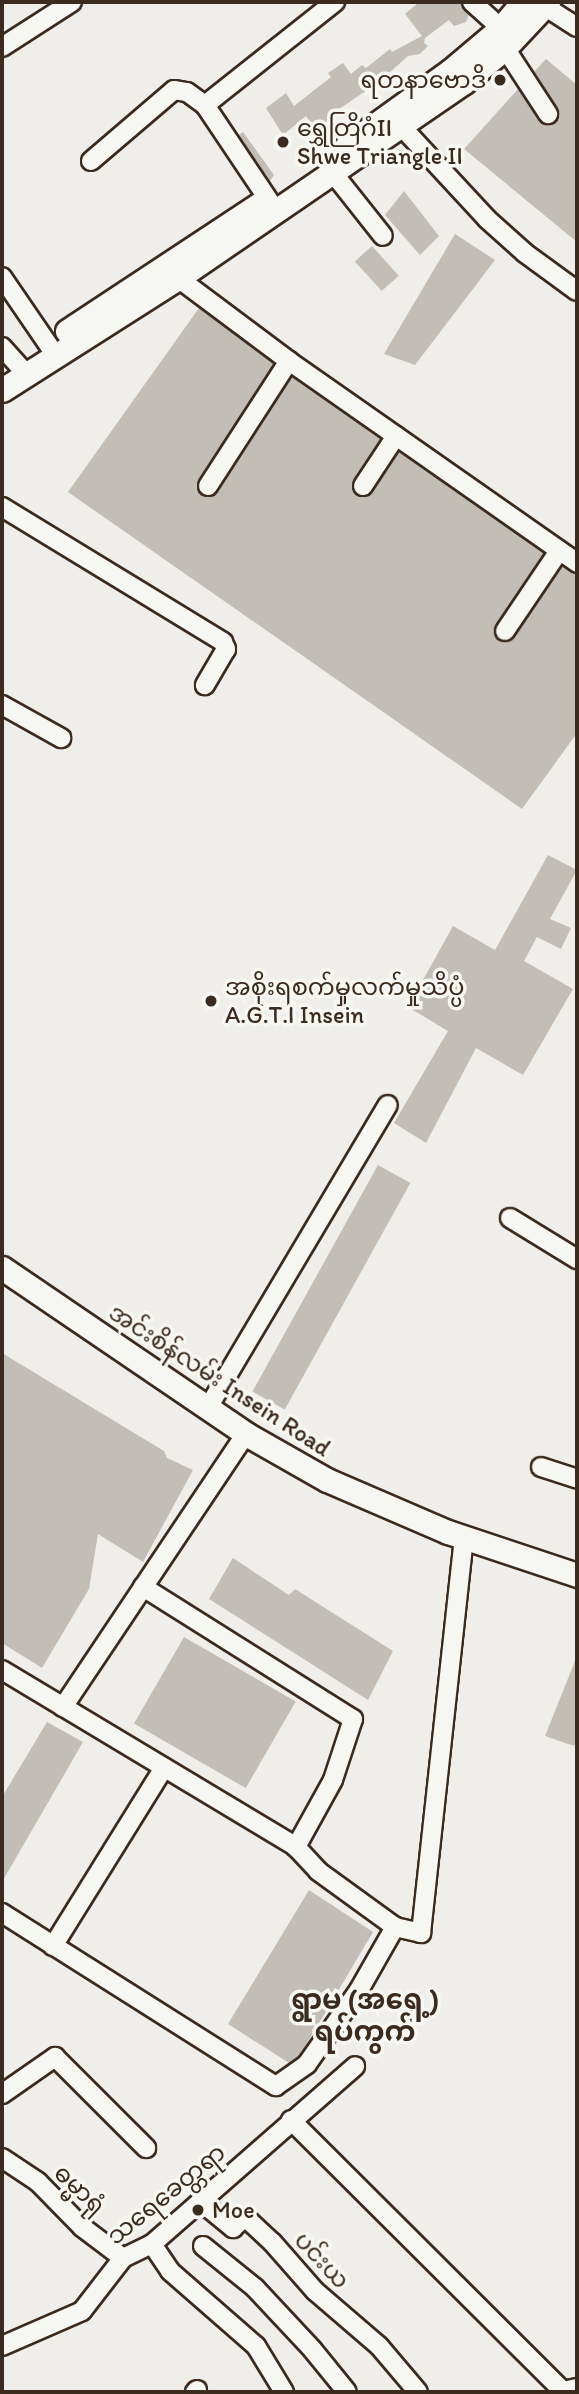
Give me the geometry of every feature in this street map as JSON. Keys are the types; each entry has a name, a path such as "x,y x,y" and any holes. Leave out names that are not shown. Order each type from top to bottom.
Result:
{"main road":[{"path":"273,205 333,173 401,126 503,38 538,3"},
{"path":"2,390 12,364 51,351 273,205 450,71 503,38"},
{"name":"အင်းစိန်လမ်း Insein Road","path":"2,1268 246,1434 327,1480 464,1537 577,1575"}],"street":[{"path":"2,47 72,2"},
{"path":"205,105 335,2"},
{"path":"472,2 503,38 548,114"},
{"path":"538,3 577,27"},
{"path":"91,161 174,90 187,92 205,105 273,205"},
{"path":"401,126 487,219 525,253 577,291"},
{"path":"333,173 383,236"},
{"path":"172,271 289,361 577,563"},
{"path":"2,276 51,351"},
{"path":"208,486 289,361"},
{"path":"363,486 396,436"},
{"path":"2,507 223,642 226,649 205,685"},
{"path":"505,631 559,551"},
{"path":"2,705 61,738"},
{"path":"208,1406 388,1105"},
{"path":"510,1218 577,1259"},
{"path":"63,1707 246,1434"},
{"path":"541,1467 577,1479"},
{"path":"2,1671 296,1847 318,1871 395,1927 421,1933 464,1537"},
{"path":"143,1587 353,1719 333,1780 296,1847"},
{"path":"53,1946 164,1768"},
{"path":"2,1913 276,2086 307,2064 359,1990 395,1927"},
{"path":"2,2094 55,2057 146,2148"},
{"name":"သရေခေတ္တရာ","path":"2,2346 82,2311 123,2258 152,2244 355,2066"},
{"path":"291,2120 563,2391 577,2388"},
{"name":"ဓမ္မာရုံ","path":"2,2158 38,2182 82,2227 123,2258"},
{"name":"ပင်းယ","path":"200,2201 233,2228 245,2217 272,2242 315,2291 379,2346 418,2392"},
{"path":"152,2244 170,2271 256,2346 284,2392"},
{"path":"203,2246 255,2288 347,2392"}],"building":[{"path":"419,2 461,2 469,15 466,22 454,26 449,20 425,38 424,43 428,46 420,54 408,56 379,82 336,111 339,115 317,132 306,116 283,135 266,108 286,93 294,106 331,77 328,73 343,63 351,74 362,65 366,68 390,49 392,52 422,36 405,14"},
{"path":"546,59 577,85 577,242 464,149 518,89 539,121 548,125 555,123 558,119 558,108 534,72"},
{"path":"243,132 274,175 270,181 239,135"},
{"path":"404,191 439,236 420,255 385,215"},
{"path":"455,234 495,260 415,365 384,354"},
{"path":"372,246 399,276 382,291 355,261"},
{"path":"199,308 274,364 198,480 197,486 201,495 208,497 218,492 292,377 380,439 353,480 352,486 356,495 363,497 372,493 399,452 544,553 496,625 494,631 498,640 505,642 514,637 562,567 577,574 577,733 522,809 68,492"},
{"path":"548,855 577,870 550,919 571,928 561,949 537,937 524,961 573,989 523,1075 476,1048 426,1143 394,1123 448,1031 408,1007 453,926 495,950"},
{"path":"378,1165 410,1183 285,1409 252,1392"},
{"path":"2,1353 164,1451 167,1458 193,1470 143,1562 98,1534 89,1589 42,1668 2,1643"},
{"path":"233,1558 289,1595 295,1589 393,1651 368,1700 209,1599"},
{"path":"184,1637 296,1702 246,1788 134,1724"},
{"path":"577,1656 577,1739 574,1746 545,1736"},
{"path":"47,1722 83,1742 2,1882 2,1797"},
{"path":"309,1890 373,1932 300,2055 289,2063 228,2024"}],"place":[{"name":"ရတနာဗောဒိ","path":"500,80"},
{"name":"ရွှေတြိဂံII Shwe Triangle II","path":"283,142"},
{"name":"အစိုးရစက်မှုလက်မှုသိပ္ပံ A.G.T.I Insein","path":"211,1001"},
{"name":"Moe","path":"198,2210"}],"district":[{"name":"ရွာမ (အရှေ့) ရပ်ကွက်","path":"365,2015"}]}
